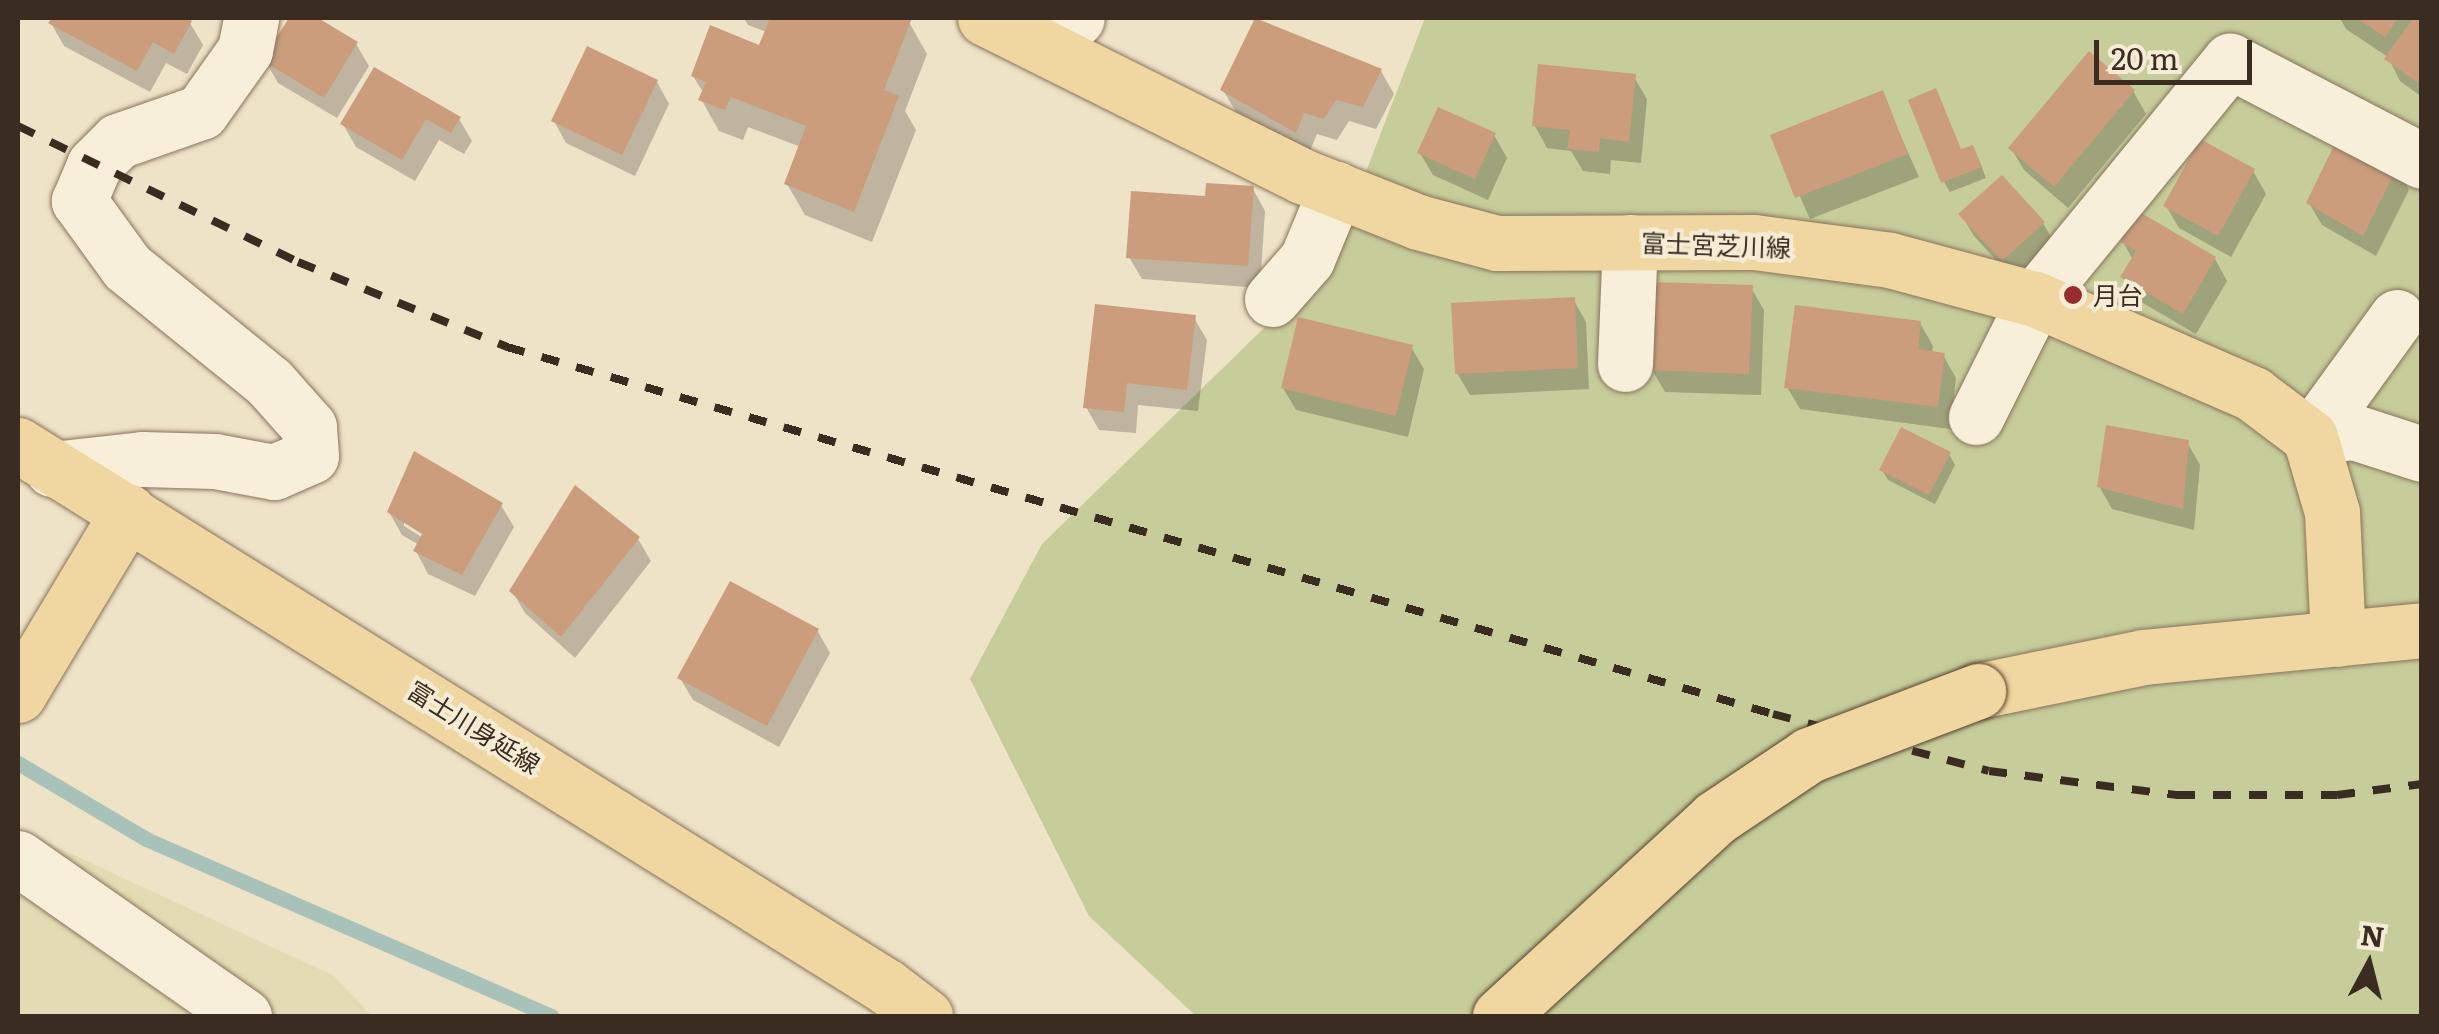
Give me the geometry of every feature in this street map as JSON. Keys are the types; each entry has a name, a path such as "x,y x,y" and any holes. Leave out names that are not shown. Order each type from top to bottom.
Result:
{"main road":[{"name":"富士宮芝川線","path":"985,18 1062,33 1336,190 1418,222 1497,242 1754,242 1890,260 2035,299 2253,394 2310,437"},
{"path":"2310,437 2332,512 2338,639"},
{"name":"富士川身延線","path":"35,457 888,987 925,1016"},
{"path":"22,686 128,512"},
{"path":"1500,1016 1715,818 1809,756 1978,691 2143,657 2422,630"}],"street":[{"path":"35,457 215,461 274,472 311,456 309,427 269,382 127,267 79,201 94,165 118,141 168,127 201,112 245,50 251,18"},
{"path":"1976,418 2035,299 2228,39 2360,127 2422,161"},
{"path":"2360,127 2422,130"},
{"path":"1272,299 1307,259 1336,190"},
{"path":"1625,364 1630,242"},
{"path":"2310,437 2397,317"},
{"path":"2310,437 2354,432 2422,454"},
{"path":"18,858 244,1016"}],"shaded area":[{"path":"18,829 334,976 372,1016 18,1016"}],"green space":[{"path":"1425,18 2421,18 2421,1016 1196,1016 1089,916 970,679 1042,544 1331,263"}],"building":[{"path":"52,18 192,21 174,54 153,42 137,71 48,23"},
{"path":"289,18 318,18 358,42 324,98 262,60"},
{"path":"770,18 911,20 884,90 899,96 854,212 784,184 806,126 731,97 725,110 698,100 706,82 691,76 710,25 759,45"},
{"path":"1255,18 1382,69 1363,107 1336,100 1324,119 1304,113 1296,133 1220,90"},
{"path":"2356,18 2398,18 2385,37"},
{"path":"2413,18 2422,18 2422,85 2384,59"},
{"path":"587,46 658,80 622,155 551,121"},
{"path":"2089,51 2135,90 2054,187 2008,148"},
{"path":"1538,64 1636,74 1629,142 1600,138 1599,152 1567,149 1570,130 1532,126"},
{"path":"374,67 461,117 451,133 426,119 402,160 340,124"},
{"path":"1936,88 1961,149 1973,145 1982,167 1941,183 1908,100"},
{"path":"1883,90 1908,154 1795,198 1770,135"},
{"path":"1438,107 1496,133 1475,179 1417,153"},
{"path":"2338,137 2398,166 2363,236 2306,203"},
{"path":"2200,139 2255,169 2218,236 2163,206"},
{"path":"2002,175 2045,222 2002,261 1958,214"},
{"path":"1206,183 1254,186 1248,266 1126,258 1131,191 1205,196"},
{"path":"2138,211 2216,257 2183,314 2120,277 2136,251 2120,242"},
{"path":"1652,282 1753,285 1749,374 1649,370"},
{"path":"1575,297 1578,368 1455,374 1451,303"},
{"path":"1095,304 1196,315 1187,390 1127,383 1124,412 1083,408"},
{"path":"1795,305 1921,321 1918,349 1945,353 1938,407 1784,388"},
{"path":"1298,317 1413,345 1396,416 1281,388"},
{"path":"2106,425 2189,440 2183,509 2097,487"},
{"path":"1901,427 1951,452 1929,495 1879,470"},
{"path":"414,451 503,503 462,575 413,551 422,534 387,512"},
{"path":"575,485 640,537 561,637 509,591"},
{"path":"730,581 819,629 767,726 677,678"}],"waterway":[{"path":"18,763 146,839 552,1016"}],"railway":[{"path":"18,126 298,262 507,347 1773,714 1989,771 2177,795 2337,795 2422,784"}],"place":[{"name":"月台","path":"2073,295"}]}
